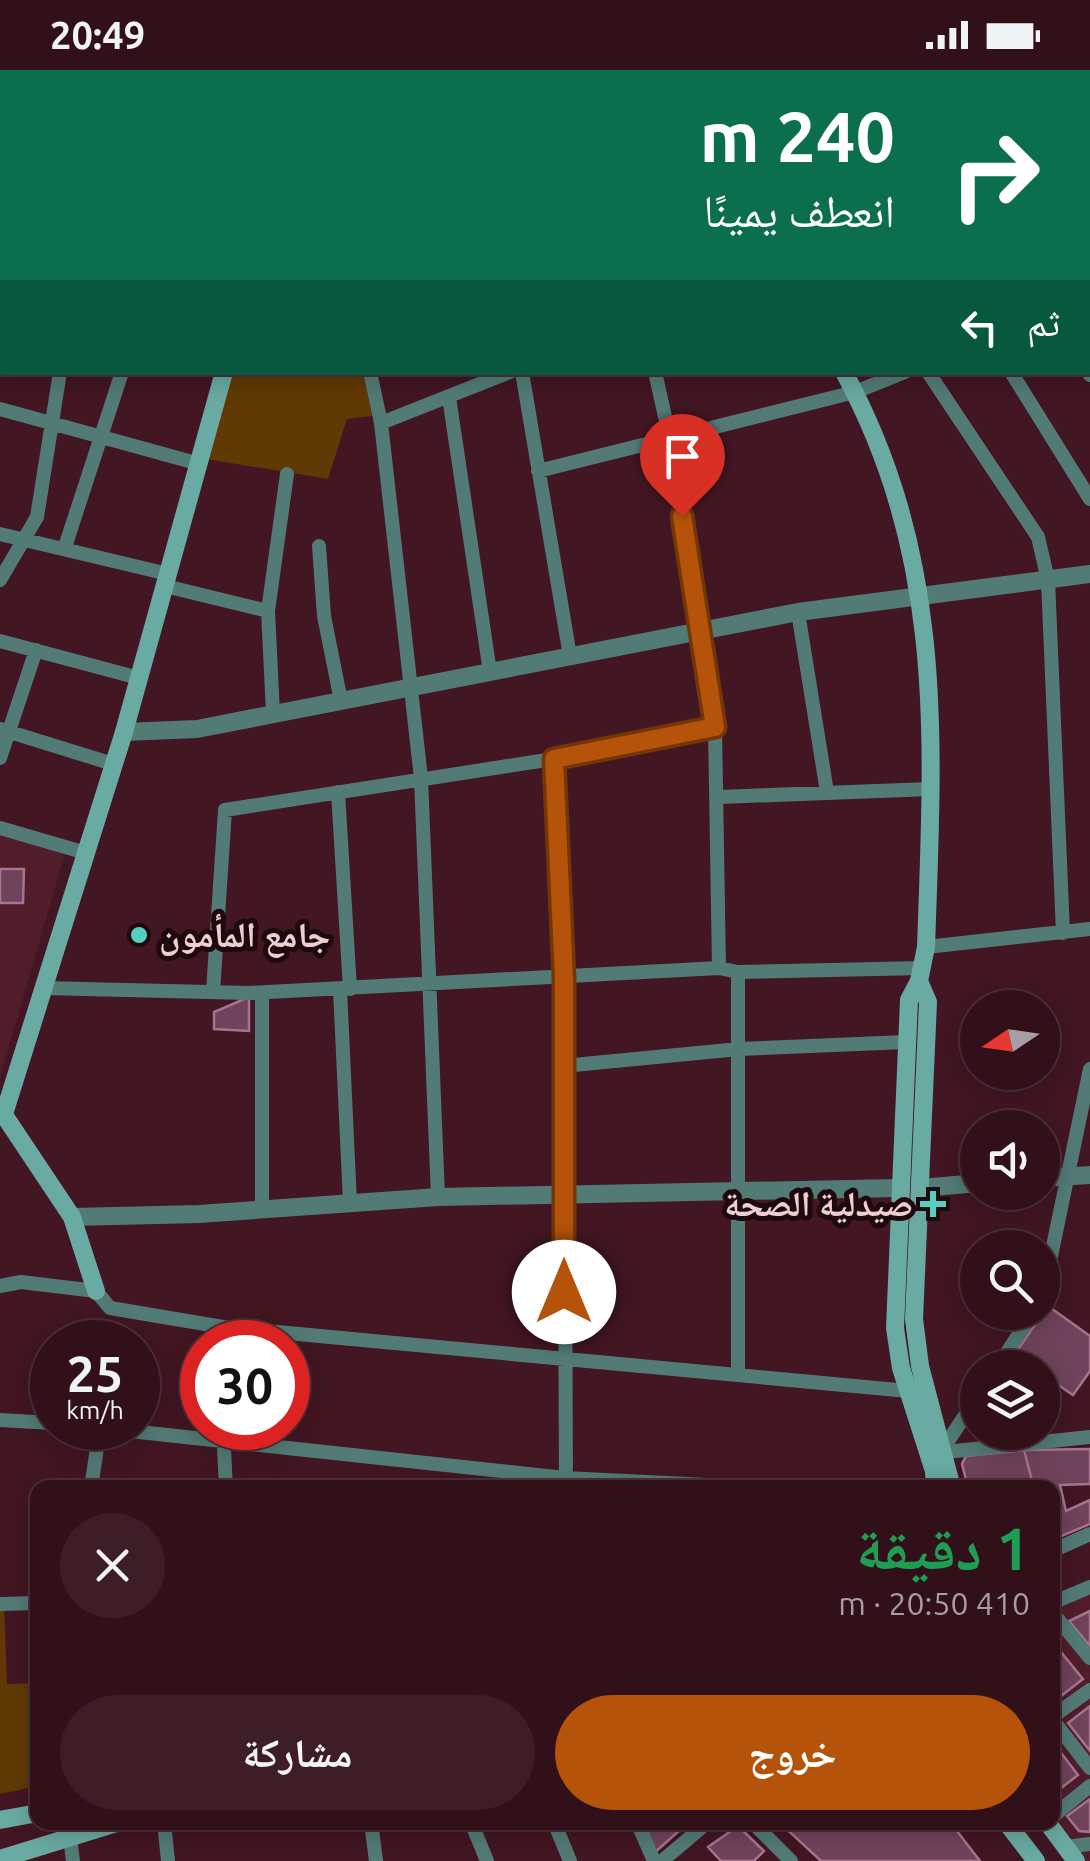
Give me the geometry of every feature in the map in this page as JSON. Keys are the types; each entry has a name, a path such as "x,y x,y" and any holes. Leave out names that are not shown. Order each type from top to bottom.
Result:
{"main road":[{"path":"96,1292 72,1217 5,1122 124,732 223,375"},
{"path":"846,375 898,501 921,595 932,694 926,948 921,974 909,1000 895,1328 908,1391 935,1480"},
{"path":"921,974 928,1002 914,1332 950,1480"},
{"path":"0,1820 30,1814"},
{"path":"0,1859 65,1830"},
{"path":"1012,1830 1036,1861"},
{"path":"1054,1830 1071,1854"}],"street":[{"path":"0,580 37,517 60,375"},
{"path":"64,547 121,375"},
{"path":"371,375 381,422 422,778 438,1197"},
{"path":"381,422 503,375"},
{"path":"522,375 570,656"},
{"path":"656,375 670,439 715,727 720,968"},
{"path":"538,472 854,392 897,375"},
{"path":"930,375 1038,537 1048,580 1064,932"},
{"path":"1013,375 1090,499"},
{"path":"448,397 490,672"},
{"path":"0,409 55,421 196,463"},
{"path":"273,714 268,611 287,474"},
{"path":"0,534 64,547 268,611"},
{"path":"319,546 324,616 340,701"},
{"path":"124,732 198,729 798,612 1090,574"},
{"path":"798,612 828,792"},
{"path":"0,641 139,678"},
{"path":"0,758 5,730 36,650"},
{"path":"213,992 225,810 554,759 715,727"},
{"path":"5,730 113,764"},
{"path":"554,759 564,978 566,1480"},
{"path":"719,798 931,789"},
{"path":"338,792 350,1203"},
{"path":"0,828 86,853"},
{"path":"926,948 1090,929"},
{"path":"43,988 262,992 720,968 738,972 921,974"},
{"path":"738,972 738,1373"},
{"path":"262,992 262,1210"},
{"path":"563,1066 739,1049 906,1042"},
{"path":"1060,1241 1080,1176 1090,1069"},
{"path":"921,1188 960,1185"},
{"path":"72,1217 262,1210 438,1197 898,1188"},
{"path":"0,1286 21,1282 96,1292 110,1308 180,1325"},
{"path":"310,1340 564,1356 908,1391"},
{"path":"0,1420 30,1422"},
{"path":"944,1450 960,1425"},
{"path":"944,1450 1090,1437"},
{"path":"310,1445 552,1480"},
{"path":"92,1480 97,1450"},
{"path":"224,1450 226,1480"},
{"path":"1060,1547 1090,1534"},
{"path":"1060,1599 1090,1586"},
{"path":"0,1604 30,1603"},
{"path":"1060,1622 1090,1658"},
{"path":"1060,1712 1090,1690"},
{"path":"1060,1729 1090,1768"},
{"path":"1060,1810 1090,1786"},
{"path":"69,1830 74,1861"},
{"path":"165,1830 168,1861"},
{"path":"372,1830 376,1861"},
{"path":"473,1830 487,1861"},
{"path":"557,1830 570,1861"},
{"path":"641,1830 658,1861 698,1830"},
{"path":"760,1830 791,1861"},
{"path":"1071,1854 1090,1844"}],"shaded area":[{"path":"229,375 363,375 372,416 347,419 328,479 200,458"},
{"path":"0,833 66,850 0,1078"},
{"path":"1090,1587 1090,1861 1076,1861 1057,1830 1060,1830 1060,1600"},
{"path":"0,1604 4,1604 7,1684 30,1683 30,1788 0,1794"}],"building":[{"path":"0,869 24,869 23,903 0,903"},
{"path":"249,997 249,1031 214,1029 214,1012"},
{"path":"1060,1315 1090,1336 1090,1371 1073,1395 1060,1386 1060,1350 1017,1350 1031,1330 1060,1330"},
{"path":"1090,1449 1090,1484 1060,1485 1060,1480 1032,1480 1024,1450"},
{"path":"1024,1450 1032,1480 966,1480 962,1464 966,1456"},
{"path":"1060,1485 1066,1511 1090,1500 1090,1524 1060,1537"},
{"path":"1090,1611 1090,1646 1069,1621"},
{"path":"1060,1651 1083,1679 1060,1697"},
{"path":"1090,1706 1090,1751 1068,1723"},
{"path":"1060,1751 1078,1775 1060,1789"},
{"path":"1090,1799 1090,1832 1079,1831 1067,1816"},
{"path":"644,1830 680,1830 653,1854"},
{"path":"732,1830 742,1830 764,1851 754,1861 721,1861 708,1847"},
{"path":"788,1830 956,1830 980,1861 821,1861"}],"place":[{"name":"جامع المأمون","path":"139,935"},
{"name":"صيدلية الصحة","path":"933,1204"}],"route":[{"path":"564,1292 564,978 554,759 715,727 682,516"}]}
